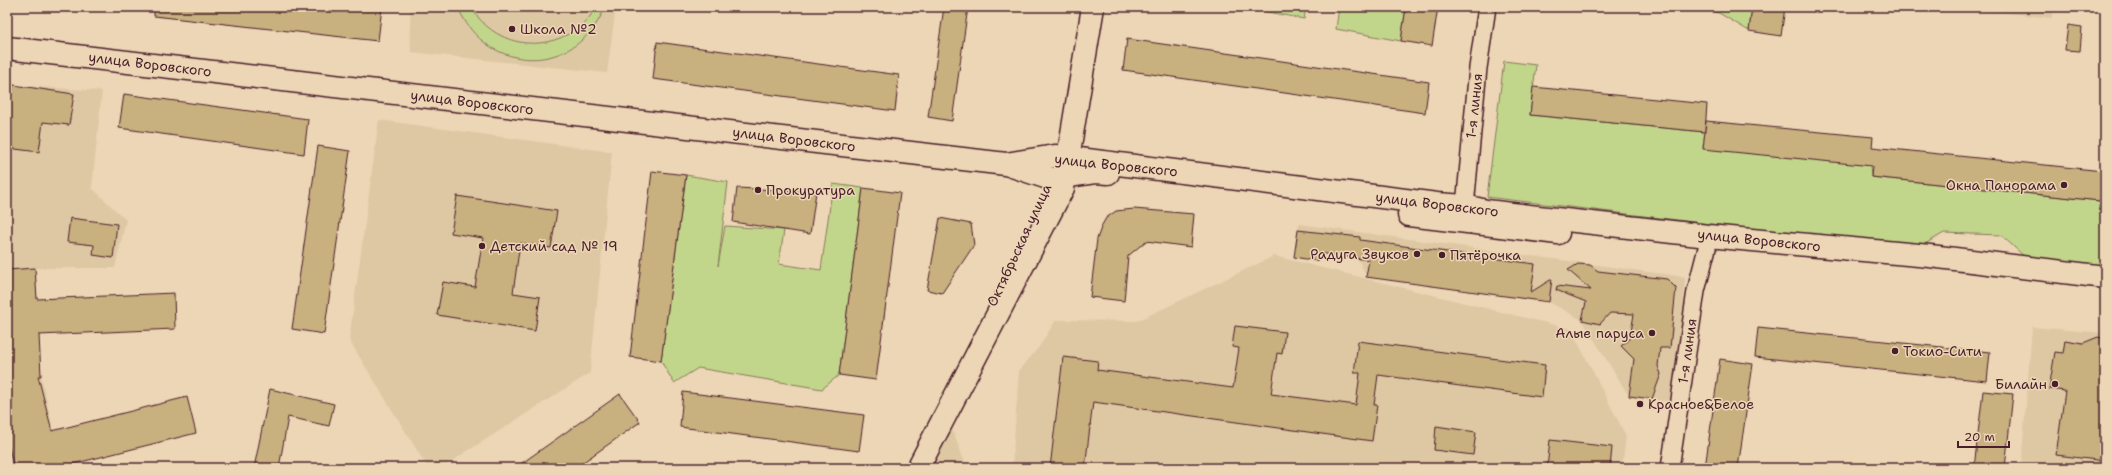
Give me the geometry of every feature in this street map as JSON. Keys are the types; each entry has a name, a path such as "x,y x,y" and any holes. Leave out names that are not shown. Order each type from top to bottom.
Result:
{"street":[{"name":"Октябрьская улица","path":"908,468 1060,168 1082,7"},
{"path":"918,468 1063,188 1060,168 1093,7"},
{"name":"1-я линия","path":"1465,206 1478,68 1487,7"},
{"name":"улица Воровского","path":"7,48 1006,164 1465,206 1486,211 1707,242 1930,256 2105,278"},
{"path":"1060,168 1486,226 1707,242 2050,283 2105,291"},
{"name":"1-я линия","path":"1670,468 1696,291 1707,242"}],"shaded area":[{"name":"Школа №2","path":"410,7 616,7 607,73 411,52"},
{"path":"1949,7 2053,7 2052,18"},
{"path":"7,85 102,91 92,188 126,220 115,268 36,268 41,376 62,468 7,468"},
{"name":"Детский сад № 19","path":"379,120 612,152 590,373 441,468 428,468 349,340"},
{"path":"1299,224 1685,277 1679,403 1629,396 1582,320 1549,302 1367,277 1358,259 1320,253 1317,261 1294,257"},
{"path":"1274,256 1571,329 1626,436 1622,468 1012,468 1019,371 1039,347 1056,320 1137,321"},
{"path":"2032,327 2105,333 2105,468 2021,468"},
{"path":"947,416 967,468 921,468"}],"green space":[{"path":"458,7 471,7 480,20 492,30 504,37 518,42 533,43 547,42 575,30 590,17 594,7 605,7 592,30 575,46 554,56 532,59 510,56 489,46 471,30"},
{"path":"1242,7 1306,7 1304,19"},
{"path":"1339,7 1406,7 1401,41 1336,29"},
{"path":"1691,7 1752,7 1749,31 1719,13"},
{"path":"1504,61 1536,65 1530,115 1705,132 1703,148 1870,165 1871,177 2100,201 2105,207 2105,267 2026,258 2001,235 1944,233 1916,249 1487,197"},
{"path":"686,175 728,182 718,266 725,226 784,230 779,264 821,270 833,184 863,188 839,375 822,389 698,368 674,383 661,361"}],"building":[{"path":"154,7 382,7 378,41 154,16"},
{"path":"944,7 968,7 952,121 928,117"},
{"path":"1406,7 1438,7 1432,46 1401,41"},
{"path":"1752,7 1785,7 1781,36 1749,31"},
{"path":"2068,25 2082,27 2080,51 2065,50"},
{"path":"1127,39 1429,82 1425,113 1123,70"},
{"path":"657,42 899,75 895,111 653,79"},
{"path":"7,84 74,94 69,125 43,122 39,152 7,148"},
{"path":"1533,87 1707,104 1705,132 1530,115"},
{"path":"124,94 308,119 304,154 119,128"},
{"path":"1706,121 1873,137 1872,147 2103,171 2100,201 1871,177 1872,166 1703,149"},
{"path":"318,146 350,151 324,334 292,329"},
{"path":"652,171 686,175 661,361 630,357"},
{"path":"737,188 816,192 810,234 733,222"},
{"path":"863,188 900,193 876,380 839,375"},
{"path":"457,196 557,211 551,248 520,243 513,293 540,297 535,331 437,315 443,282 475,287 483,238 451,233"},
{"path":"1134,209 1194,214 1191,247 1146,241 1128,256 1124,301 1090,297 1097,239 1102,225 1106,218 1116,211"},
{"path":"70,218 117,224 113,258 93,255 94,245 67,242"},
{"path":"940,218 971,224 974,245 942,293 927,290"},
{"path":"1298,230 1360,237 1360,240 1535,264 1531,292 1552,279 1549,302 1366,277 1369,260 1319,253 1317,261 1294,257"},
{"name":"Алые паруса","path":"1578,264 1590,265 1598,271 1667,279 1676,288 1670,348 1660,348 1658,366 1661,374 1652,399 1629,396 1634,359 1621,346 1630,338 1634,314 1610,313 1600,324 1582,320 1586,302 1556,290 1557,286 1591,290 1568,270"},
{"path":"35,268 37,299 174,293 175,329 39,335 41,376 38,376 52,431 187,397 196,433 57,468 14,468 7,440 7,270"},
{"path":"1235,326 1285,332 1282,354 1277,353 1271,394 1356,405 1360,373 1354,373 1358,341 1545,365 1542,397 1378,375 1374,405 1377,405 1372,441 1093,402 1085,468 1050,468 1063,357 1098,361 1097,370 1233,388 1239,348 1232,347"},
{"path":"1758,328 1990,352 1987,381 1755,357"},
{"path":"2098,337 2105,339 2105,461 2056,455 2065,391 2049,389 2055,352 2063,353 2065,340 2083,343"},
{"path":"1720,359 1753,364 1738,468 1705,468"},
{"path":"270,389 334,404 329,426 288,417 279,468 254,468"},
{"path":"1983,391 2013,394 2005,468 1974,468"},
{"path":"683,392 864,415 859,451 680,427"},
{"path":"620,394 640,422 575,468 515,468"},
{"path":"1436,426 1476,432 1473,455 1434,450"},
{"path":"1550,440 1612,447 1610,468 1547,468"}],"place":[{"name":"Школа №2","path":"512,29"},
{"name":"Окна Панорама","path":"2064,185"},
{"name":"Прокуратура","path":"758,190"},
{"name":"Детский сад № 19","path":"482,246"},
{"name":"Радуга Звуков","path":"1417,254"},
{"name":"Пятёрочка","path":"1442,255"},
{"name":"Алые паруса","path":"1652,333"},
{"name":"Токио-Сити","path":"1895,351"},
{"name":"Билайн","path":"2055,384"},
{"name":"Красное&Белое","path":"1640,404"}]}
